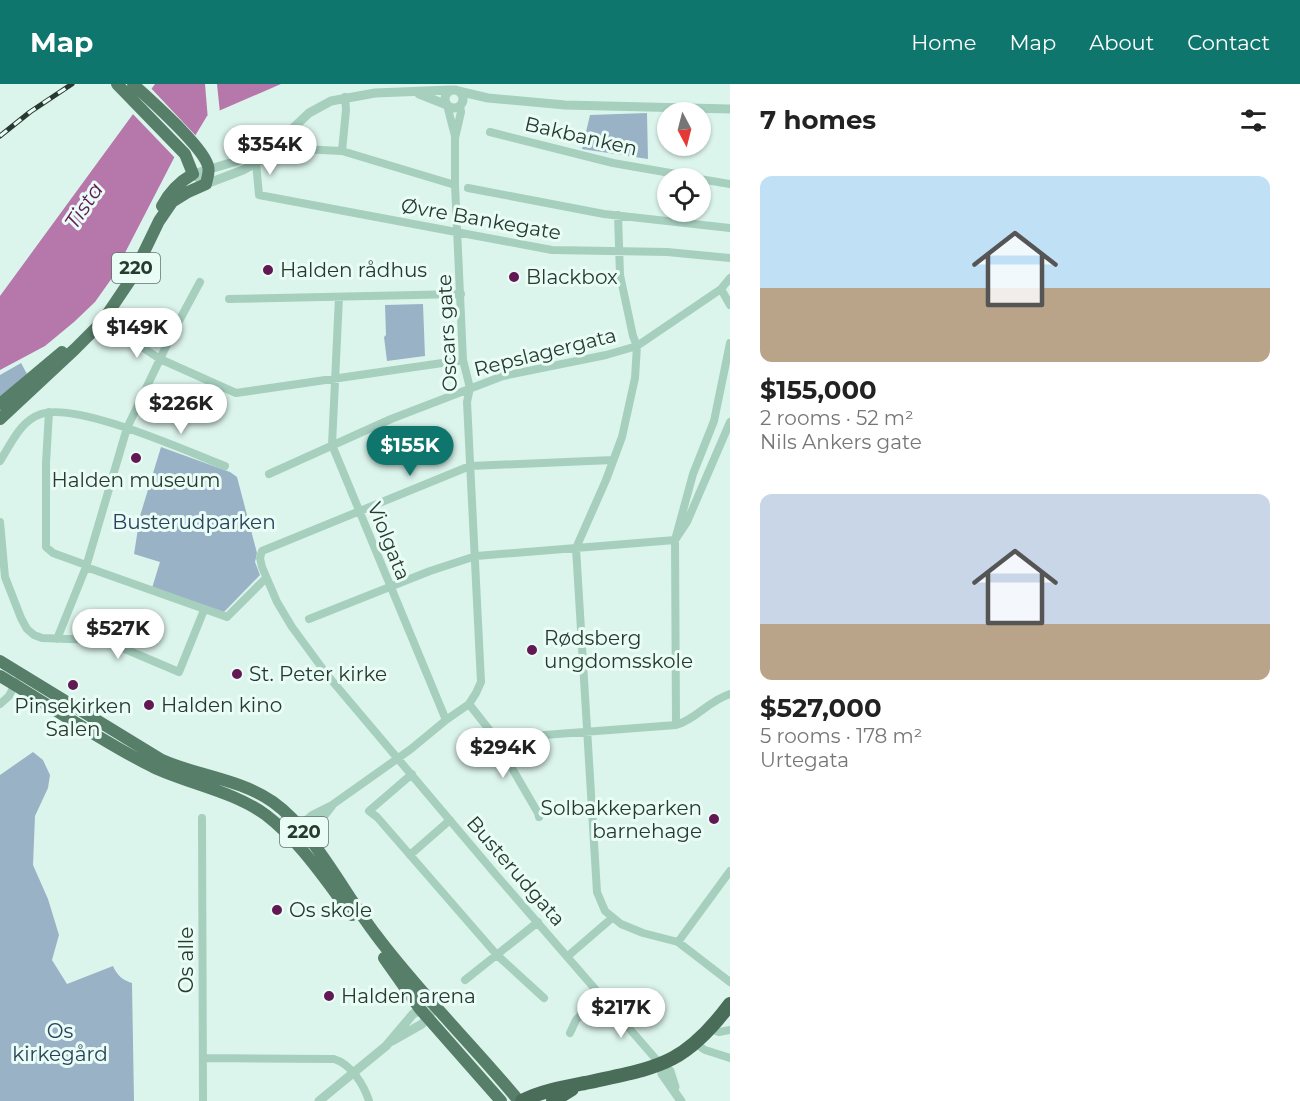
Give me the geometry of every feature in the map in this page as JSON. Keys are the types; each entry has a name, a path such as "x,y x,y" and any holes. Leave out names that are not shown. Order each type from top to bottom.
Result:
{"highway":[{"path":"521,1101 562,1087 661,1065 674,1059 696,1044 730,1004"},
{"path":"553,1101 582,1083"}],"main road":[{"path":"117,84 185,154 193,174"},
{"path":"133,84 195,145 209,169 206,184"},
{"name":"220","path":"159,221 162,206 167,198 182,180 193,174"},
{"name":"220","path":"0,419 102,322 131,279 159,221 172,202 206,184"},
{"name":"220","path":"0,404 108,312"},
{"name":"220","path":"0,661 155,756 175,766 251,790 271,801 303,830 375,934 404,971 521,1101"},
{"name":"220","path":"5,681 131,756 252,807 267,816 291,839 356,920 424,1013 501,1101"}],"street":[{"path":"447,105 444,99 446,94 455,91"},
{"path":"455,91 461,95 461,106"},
{"path":"193,174 206,184 256,164 309,113 321,105 345,97 383,92 455,91 479,97 576,106 730,109"},
{"path":"414,92 451,108 479,97"},
{"path":"342,151 345,97"},
{"name":"Oscars gate","path":"447,105 455,138"},
{"name":"Oscars gate","path":"461,106 455,138 455,185 464,360 470,388 467,402 481,682 469,704"},
{"name":"Bakbanken","path":"490,132 613,164 657,172"},
{"path":"193,174 279,148 342,151 455,185"},
{"name":"Øvre Bankegate","path":"256,164 260,195 552,250 664,252 730,258"},
{"name":"Bakbanken","path":"711,181 730,184"},
{"path":"468,188 618,215 730,228"},
{"path":"618,215 624,296 637,346 635,378 629,411 613,460 576,548 597,892 601,904 612,918 628,928 678,942 730,982"},
{"name":"Repslagergata","path":"269,474 332,445 503,376 606,355 637,346 721,289 730,278"},
{"path":"57,639 86,566 127,428 159,359 200,282"},
{"path":"721,289 730,304"},
{"path":"229,299 461,294"},
{"name":"Violgata","path":"339,297 332,445 446,720"},
{"path":"128,338 159,359 236,393 464,360"},
{"path":"676,725 675,540 693,474 714,421 730,343"},
{"path":"49,412 46,462 46,547 52,553 227,617 266,578"},
{"path":"0,461 21,427 39,414 49,412 77,414 127,428 225,466"},
{"path":"675,540 691,514 730,422"},
{"path":"359,511 470,466 613,460"},
{"name":"Busterudgata","path":"359,511 262,551 260,558 266,578 292,627 328,676 661,1065"},
{"path":"0,522 5,577 21,618 27,629 34,635 42,638 95,640 112,644 179,672 204,610"},
{"path":"309,619 390,586 476,556 675,540"},
{"path":"0,704 9,696 5,681 17,671"},
{"path":"490,732 505,738 676,725 691,719 712,702 730,694"},
{"path":"291,839 303,830 319,823 332,805 469,704 490,732 539,817"},
{"path":"412,774 369,811 377,817 497,955 544,998"},
{"name":"Os alle","path":"202,818 203,1101"},
{"path":"410,855 450,820"},
{"path":"678,942 730,870"},
{"path":"568,956 612,918"},
{"path":"465,980 538,922"},
{"path":"570,1033 576,1020 600,995"},
{"path":"319,1101 392,1041 402,1026 435,1006"},
{"path":"711,1029 719,1032 730,1030"},
{"path":"696,1044 705,1050 730,1058"},
{"path":"203,1058 334,1059 344,1062 353,1072 369,1101"},
{"path":"661,1065 670,1071 679,1098"}],"green space":[{"path":"647,113 648,159 582,149 590,115"},
{"path":"423,304 425,356 387,361 384,337 386,335 385,305"},
{"path":"21,363 27,374 0,398 0,375"},
{"name":"Busterudparken","path":"161,447 230,472 237,477 257,553 255,562 260,575 224,612 152,588 160,562 134,554 140,516"},
{"name":"Os kirkegård","path":"33,752 43,760 50,775 48,788 35,816 33,865 48,899 59,935 52,960 67,984 113,966 120,977 132,983 134,1101 0,1101 0,775"}],"water":[{"name":"Tista","path":"155,84 281,84 207,116 195,136 175,156 112,278 95,302 45,346 0,370 0,296"}],"pier":[{"path":"205,84 217,84 220,113 208,120"},
{"path":"149,86 198,138 177,160 130,111"}],"railway":[{"path":"0,136 30,112 72,84"}],"place":[{"name":"Halden rådhus","path":"268,270"},
{"name":"Blackbox","path":"514,277"},
{"name":"Halden museum","path":"136,458"},
{"name":"Rødsberg ungdomsskole","path":"532,650"},
{"name":"St. Peter kirke","path":"237,674"},
{"name":"Pinsekirken Salen","path":"73,685"},
{"name":"Halden kino","path":"149,705"},
{"name":"Solbakkeparken barnehage","path":"714,819"},
{"name":"Os skole","path":"277,910"},
{"name":"Halden arena","path":"329,996"}]}
